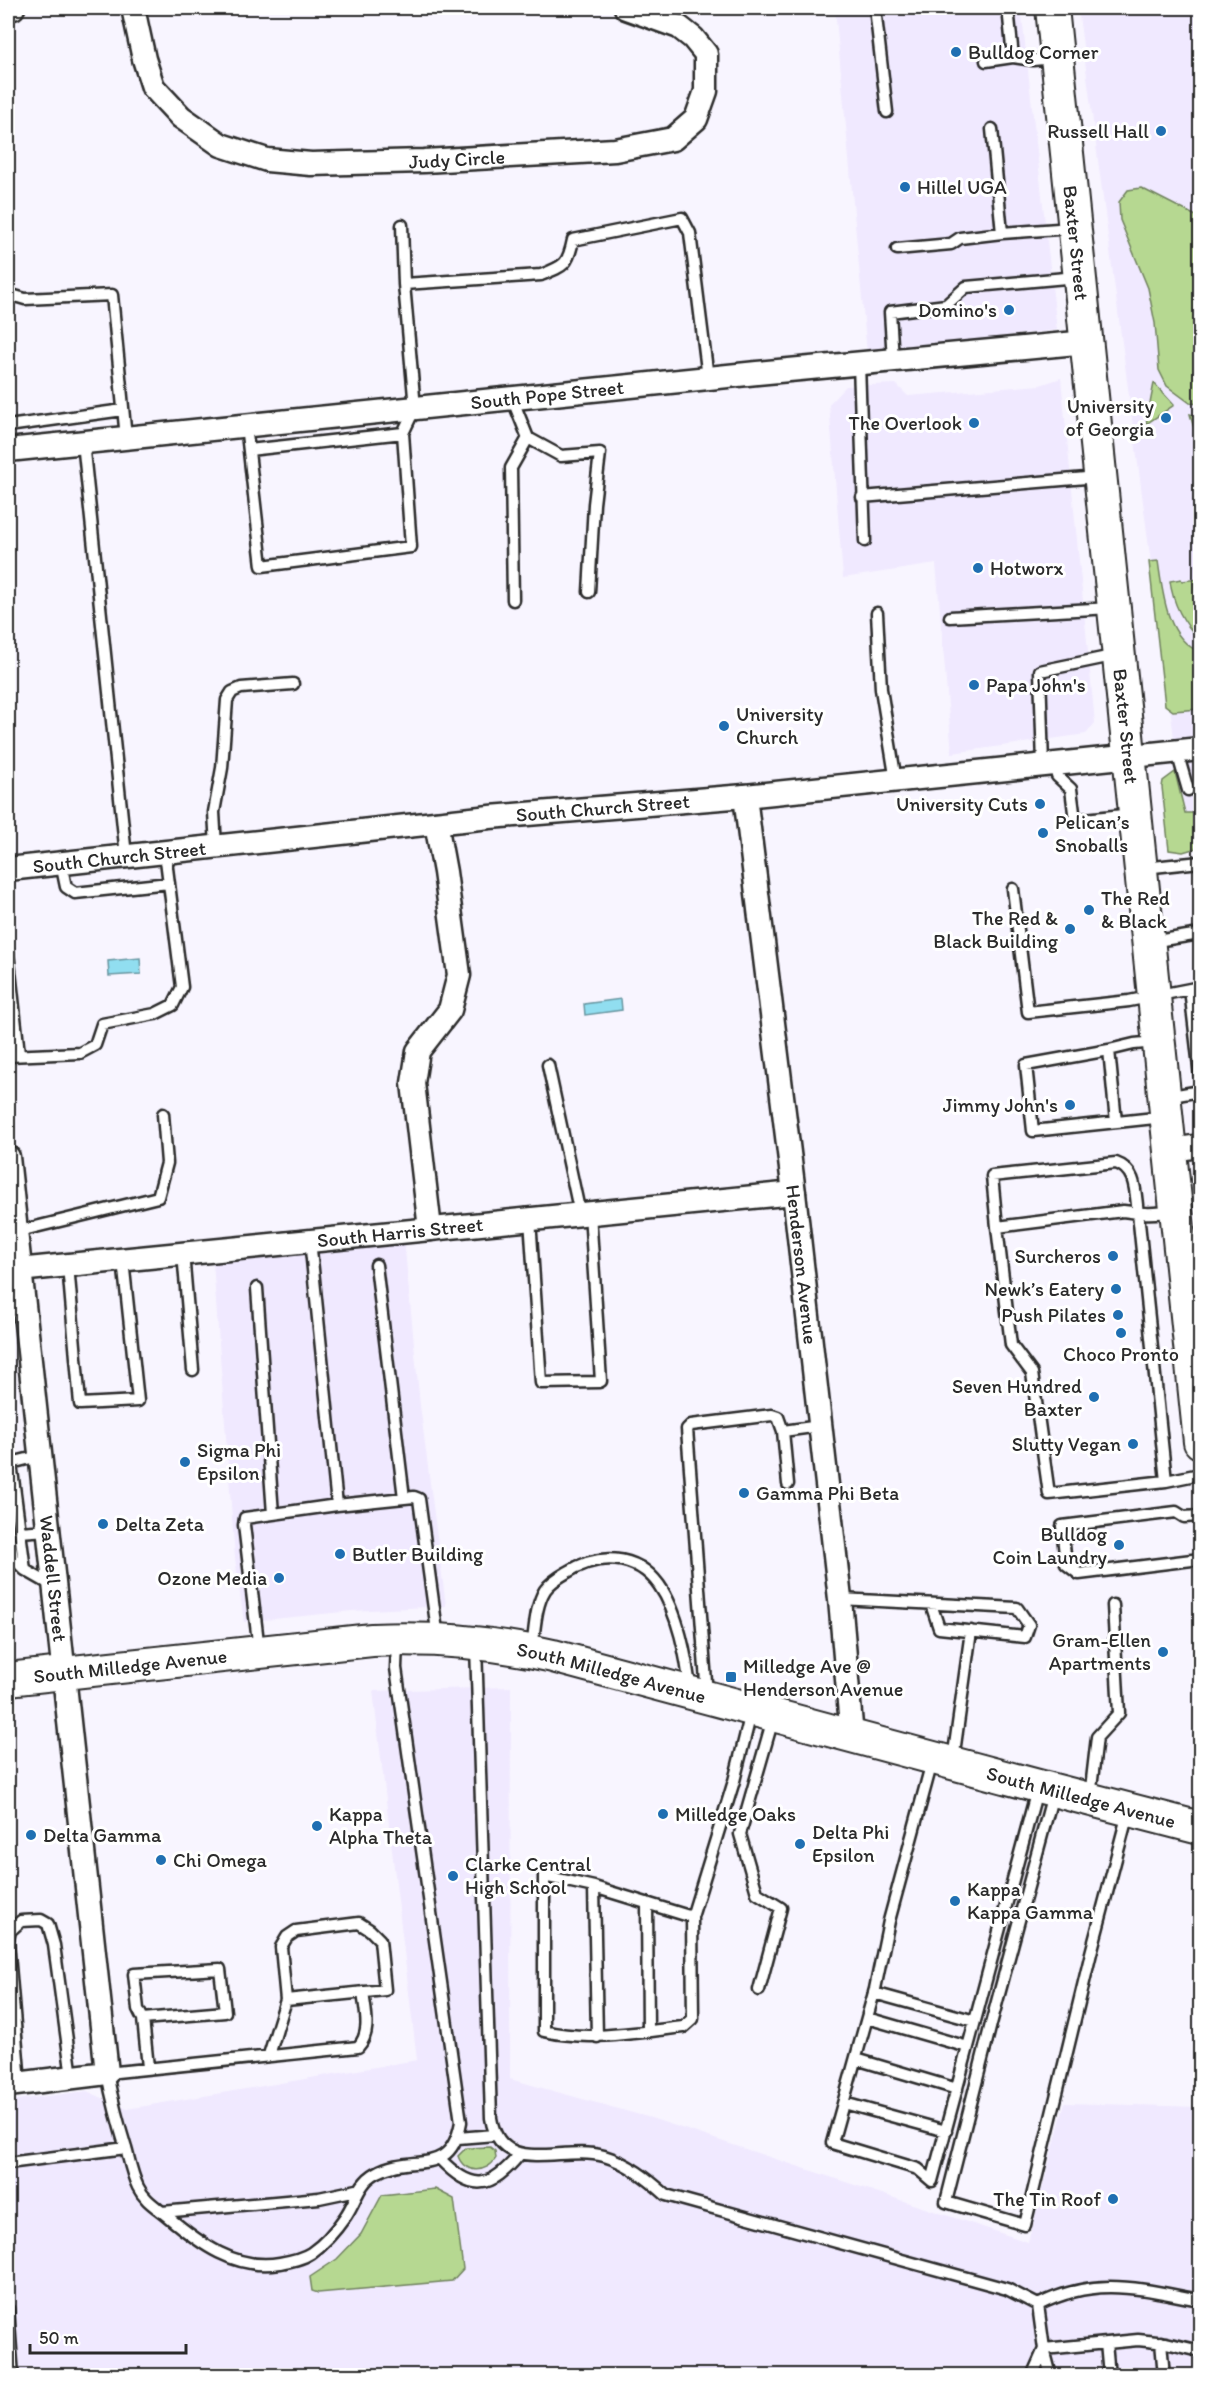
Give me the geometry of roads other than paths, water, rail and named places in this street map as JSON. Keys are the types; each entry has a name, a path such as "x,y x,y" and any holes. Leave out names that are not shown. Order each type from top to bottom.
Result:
{"main road":[{"name":"Baxter Street","path":"1052,8 1167,1107 1186,1148 1178,1211 1194,1318 1200,1442"},
{"name":"South Milledge Avenue","path":"8,1679 63,1671 397,1639 476,1641 532,1652 1200,1827"}],"street":[{"path":"8,8 13,8"},
{"name":"Judy Circle","path":"133,8 144,59 153,87 181,117 221,145 267,160 311,164 615,150 673,140 696,119 706,91 706,54 693,38 679,27 626,8"},
{"name":"South Pope Street","path":"8,450 708,378 1087,342"},
{"name":"South Church Street","path":"8,869 436,823 745,796 1200,749"},
{"name":"Henderson Avenue","path":"745,796 794,1193 840,1599 852,1737"},
{"path":"430,1229 412,1083 418,1051 450,1010 459,975 436,823"},
{"name":"Waddell Street","path":"8,1157 15,1232 13,1270 39,1456 107,2073"},
{"name":"South Harris Street","path":"13,1270 309,1239 794,1193"},
{"path":"14,2084 107,2073"}],"lane":[{"path":"876,8 887,112"},
{"path":"1008,8 1013,57"},
{"path":"986,61 1013,57 1034,60 1058,57"},
{"path":"992,129 1002,233"},
{"path":"404,285 541,275 562,267 569,259 573,240 682,218 690,233 708,378"},
{"path":"246,425 262,566 411,547 403,433 415,408 404,285 402,225"},
{"path":"897,249 951,244 960,238 1002,233 1075,228"},
{"path":"893,360 890,312 946,305 966,287 1080,276"},
{"path":"8,294 25,299 112,295 126,438"},
{"path":"859,364 865,541"},
{"path":"512,398 528,438 561,456 600,453 594,504 589,592"},
{"path":"8,426 123,410"},
{"path":"249,450 403,433"},
{"path":"513,600 511,468 528,438"},
{"path":"82,442 126,856"},
{"path":"862,497 1101,477"},
{"path":"950,617 1114,608"},
{"path":"877,613 881,689 896,781"},
{"path":"1120,655 1040,671 1049,765 1071,789 1075,820 1136,814"},
{"path":"216,847 214,812 222,768 227,700 232,692 241,688 293,684"},
{"path":"1177,752 1188,790"},
{"path":"8,1056 80,1053 94,1045 102,1024 155,1014 173,1005 182,987 165,852"},
{"path":"1142,868 1200,862"},
{"path":"61,863 66,887 75,892 169,883"},
{"path":"1013,889 1028,1012 1156,997 1195,988 1200,1076"},
{"path":"1149,942 1200,933"},
{"path":"8,952 19,1054"},
{"path":"1160,1041 1026,1065 1033,1131 1116,1122 1167,1107 1200,1092"},
{"path":"1109,1050 1116,1122"},
{"path":"530,1219 541,1383 543,1385 599,1382 601,1381 585,1213 548,1065"},
{"path":"15,1232 158,1197 166,1163 163,1114"},
{"path":"1166,1481 1132,1175 1126,1166 1116,1163 992,1176 1011,1345 1032,1373 1049,1494 1166,1481 1200,1474"},
{"path":"997,1227 1123,1211 1152,1214 1178,1211"},
{"path":"309,1239 337,1505"},
{"path":"183,1253 193,1370"},
{"path":"68,1265 80,1404 138,1401 123,1260"},
{"path":"376,1265 409,1498"},
{"path":"257,1288 273,1514"},
{"path":"698,1695 687,1429 691,1425 772,1415 778,1417 783,1431 788,1484"},
{"path":"783,1431 820,1426"},
{"path":"25,1570 20,1532 12,1508 11,1463 39,1456"},
{"path":"259,1651 245,1518 409,1498 419,1499 422,1513 438,1639"},
{"path":"1200,1516 1184,1517 1176,1512 1062,1526 1066,1564 1079,1574 1200,1559"},
{"path":"20,1532 47,1530"},
{"path":"10,1542 12,1558 25,1570 53,1586"},
{"path":"532,1652 541,1600 546,1589 572,1569 595,1560 610,1558 624,1560 642,1567 659,1586 675,1619 698,1695"},
{"path":"840,1599 1017,1608 1029,1625 1025,1637 939,1628 931,1604"},
{"path":"1090,1800 1097,1737 1119,1713 1113,1605"},
{"path":"971,1631 943,1761 889,1921 874,1993 832,2143 918,2169 932,2181 975,2021 1046,1788"},
{"path":"363,1992 367,2031 358,2047 107,2073 137,2185 147,2201 214,2251 236,2260 262,2265 293,2260 310,2254 327,2239 347,2216 357,2190 375,2173 393,2167 440,2159 458,2138 460,2122 396,1668 397,1639"},
{"path":"476,1641 491,2118 495,2135 505,2148 519,2154 585,2152 606,2157 644,2176 666,2195 1007,2289 1038,2305"},
{"path":"692,1917 594,1887 544,1876 544,2031 567,2036 597,2037 684,2027 693,2019 692,1917 734,1781 763,1713"},
{"path":"759,1990 781,1908 757,1893 740,1834 763,1713"},
{"path":"1046,1788 991,2024 946,2202 1025,2225 1129,1810"},
{"path":"594,1887 597,2037"},
{"path":"647,1903 648,2031"},
{"path":"14,2084 8,1941 10,1931 21,1921 41,1920 48,1924 54,1944 72,2077"},
{"path":"269,2055 286,2000 281,1947 287,1937 296,1931 358,1923 370,1929 380,1940 385,1990 286,2000"},
{"path":"143,2019 225,2012 220,1969 134,1974 138,2009 143,2019 148,2067"},
{"path":"874,1993 975,2021"},
{"path":"867,2018 968,2048"},
{"path":"856,2059 957,2090"},
{"path":"844,2103 946,2131"},
{"path":"458,2138 495,2135"},
{"path":"8,2163 126,2148"},
{"path":"440,2159 463,2180 475,2183 494,2179 519,2154"},
{"path":"162,2212 319,2198 357,2190"},
{"path":"1038,2305 1061,2295 1101,2286 1136,2288 1200,2300"},
{"path":"1038,2305 1044,2349 1051,2376"},
{"path":"8,2309 13,2376"},
{"path":"1044,2349 1138,2340 1161,2342 1200,2352"},
{"path":"1161,2342 1164,2376"},
{"path":"1106,2343 1109,2376"},
{"path":"1032,2376 1044,2349"}],"water":[{"path":"140,958 141,974 109,976 108,961"},
{"path":"621,999 622,1010 585,1015 584,1004"}],"place":[{"name":"Bulldog Corner","path":"956,52"},
{"name":"Russell Hall","path":"1161,131"},
{"name":"Hillel UGA","path":"905,187"},
{"name":"Domino's","path":"1009,310"},
{"name":"University of Georgia","path":"1166,418"},
{"name":"The Overlook","path":"974,423"},
{"name":"Hotworx","path":"978,568"},
{"name":"Papa John's","path":"974,685"},
{"name":"University Church","path":"724,726"},
{"name":"University Cuts","path":"1040,804"},
{"name":"Pelican’s Snoballs","path":"1043,833"},
{"name":"The Red & Black","path":"1089,910"},
{"name":"The Red & Black Building","path":"1070,929"},
{"name":"Jimmy John's","path":"1070,1105"},
{"name":"Surcheros","path":"1113,1256"},
{"name":"Newk’s Eatery","path":"1116,1289"},
{"name":"Push Pilates","path":"1118,1315"},
{"name":"Choco Pronto","path":"1121,1333"},
{"name":"Seven Hundred Baxter","path":"1094,1397"},
{"name":"Slutty Vegan","path":"1133,1444"},
{"name":"Sigma Phi Epsilon","path":"185,1462"},
{"name":"Gamma Phi Beta","path":"744,1493"},
{"name":"Delta Zeta","path":"103,1524"},
{"name":"Bulldog Coin Laundry","path":"1119,1545"},
{"name":"Butler Building","path":"340,1554"},
{"name":"Ozone Media","path":"279,1578"},
{"name":"Gram-Ellen Apartments","path":"1163,1652"},
{"name":"Milledge Ave @ Henderson Avenue","path":"731,1677"},
{"name":"Milledge Oaks","path":"663,1814"},
{"name":"Kappa Alpha Theta","path":"317,1826"},
{"name":"Delta Gamma","path":"31,1835"},
{"name":"Delta Phi Epsilon","path":"800,1844"},
{"name":"Chi Omega","path":"161,1860"},
{"name":"Clarke Central High School","path":"453,1876"},
{"name":"Kappa Kappa Gamma","path":"955,1901"},
{"name":"The Tin Roof","path":"1113,2199"}]}
